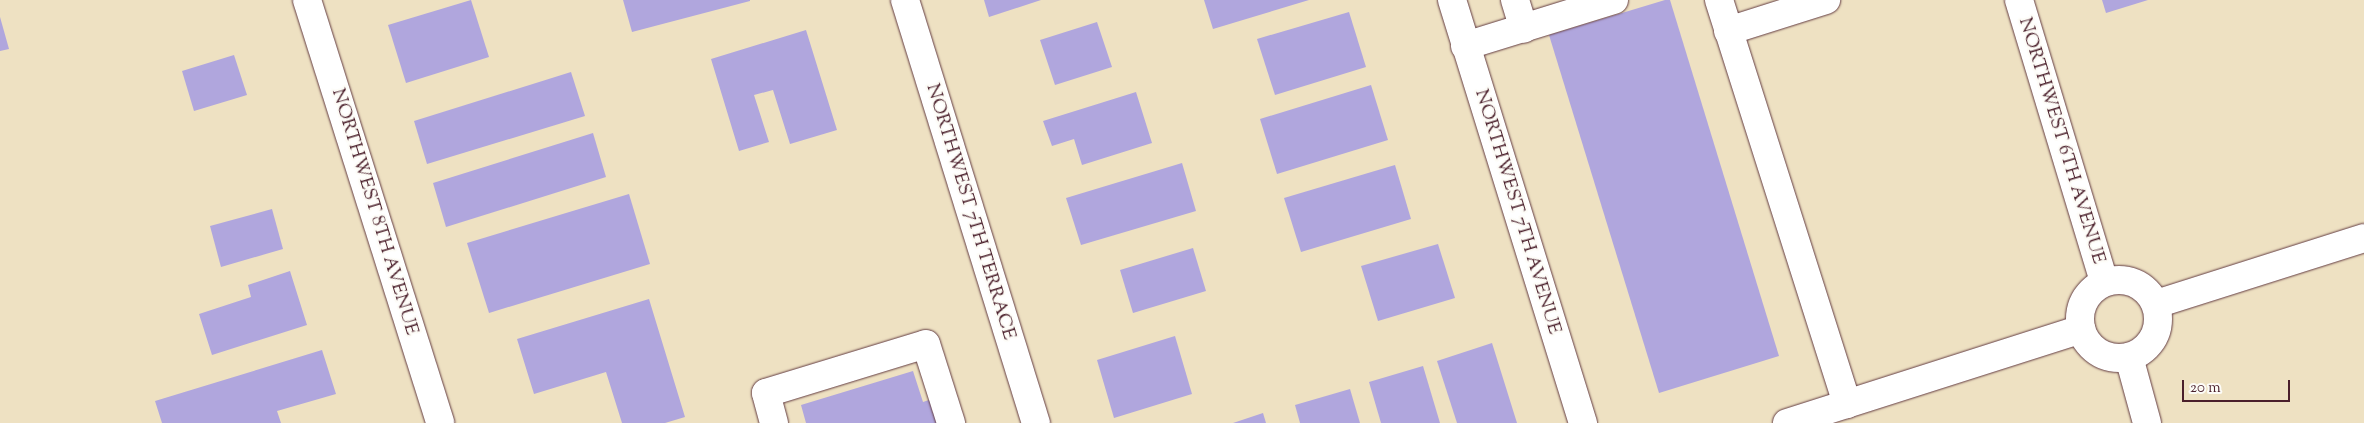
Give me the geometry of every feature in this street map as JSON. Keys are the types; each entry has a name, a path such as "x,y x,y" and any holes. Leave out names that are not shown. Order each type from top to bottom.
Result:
{"street":[{"name":"NORTHWEST 8TH AVENUE","path":"307,0 440,423"},
{"name":"NORTHWEST 7TH TERRACE","path":"905,0 1036,423"},
{"name":"NORTHWEST 7TH AVENUE","path":"1452,0 1583,423"},
{"path":"1515,0 1524,29"},
{"path":"1465,46 1614,0"},
{"path":"1718,0 1847,404"},
{"path":"1728,31 1826,0"},
{"name":"NORTHWEST 6TH AVENUE","path":"2019,0 2104,282"},
{"path":"2156,304 2364,238"},
{"path":"2128,280 2149,293 2156,304 2159,316 2151,342 2129,357 2116,358 2094,349 2080,329 2080,312 2086,296 2104,282 2128,280"},
{"path":"1787,423 2080,329"},
{"path":"774,423 766,392 926,344 951,423"},
{"path":"2129,357 2147,423"}],"building":[{"path":"471,0 489,57 406,83 388,25"},
{"path":"623,0 750,0 750,1 632,32"},
{"path":"984,0 1041,0 989,17"},
{"path":"1204,0 1309,0 1213,29"},
{"path":"1670,0 1779,356 1659,393 1549,35"},
{"path":"2102,0 2148,0 2106,13"},
{"path":"1349,12 1366,67 1275,95 1257,39"},
{"path":"0,17 9,49 0,51"},
{"path":"1097,22 1112,67 1055,85 1040,40"},
{"path":"806,30 837,130 790,144 773,90 754,95 769,142 739,151 711,59"},
{"path":"234,55 247,95 194,111 182,71"},
{"path":"571,72 585,116 427,164 414,121"},
{"path":"1371,85 1388,140 1277,174 1260,119"},
{"path":"1136,92 1152,143 1082,165 1074,139 1052,146 1043,121"},
{"path":"593,133 606,177 446,227 433,183"},
{"path":"1182,163 1196,211 1081,245 1066,198"},
{"path":"1395,165 1411,219 1301,252 1284,198"},
{"path":"629,194 650,264 489,313 467,243"},
{"path":"272,209 283,249 221,267 210,226"},
{"path":"1438,244 1455,298 1378,321 1361,266"},
{"path":"1193,248 1206,291 1133,313 1120,270"},
{"path":"290,271 307,325 212,355 199,314 251,297 248,285"},
{"path":"649,299 685,417 665,423 622,423 606,372 534,394 517,339"},
{"path":"1175,336 1192,394 1114,418 1097,360"},
{"path":"1492,343 1517,423 1457,423 1437,361"},
{"path":"322,350 336,394 277,411 281,423 162,423 155,401"},
{"path":"1423,366 1440,423 1381,423 1369,382"},
{"path":"913,371 923,402 935,398 937,423 806,423 801,405"},
{"path":"1350,389 1360,423 1300,423 1295,405"},
{"path":"1263,413 1266,423 1233,423"}]}
